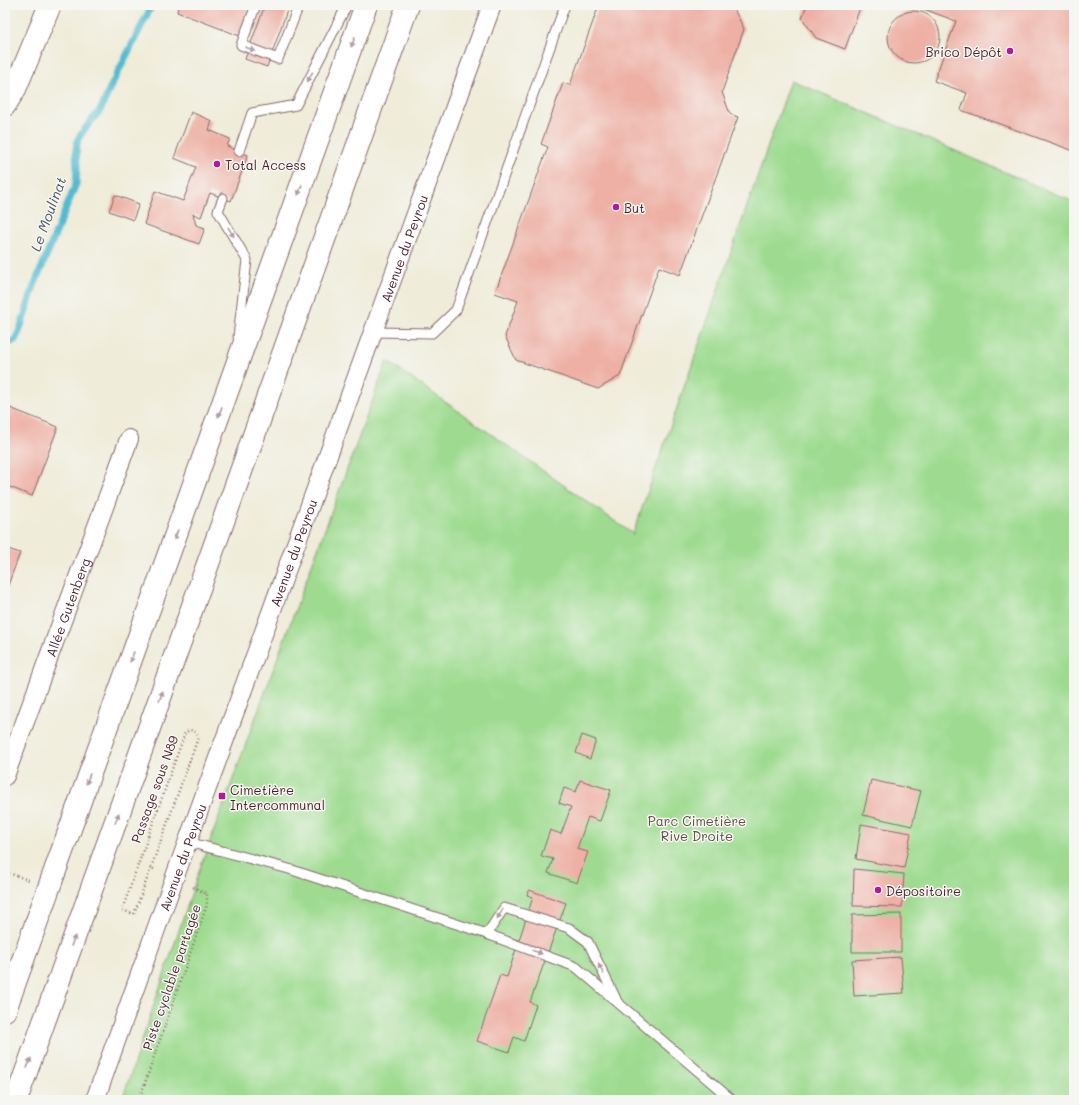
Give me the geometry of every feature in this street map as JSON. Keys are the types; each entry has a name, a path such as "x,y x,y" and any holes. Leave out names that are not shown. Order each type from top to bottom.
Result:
{"main road":[{"path":"5,105 14,89 50,5"},
{"path":"5,1010 366,5"},
{"path":"16,1100 408,5"}],"street":[{"name":"Avenue du Peyrou","path":"95,1100 492,5"},
{"name":"Allée Gutenberg","path":"5,776 129,439"}],"lane":[{"path":"256,5 241,45 278,59 299,5"},
{"path":"239,151 252,113 296,105 348,5"},
{"path":"374,332 432,333 456,310 565,5"},
{"path":"222,198 218,211 248,260 233,376"},
{"path":"188,842 289,869 487,934 576,967 732,1100"},
{"path":"487,934 504,908 570,928 588,942 619,1004"}],"path":[{"name":"Passage sous N89","path":"190,730 194,731 198,738 151,868 134,914 122,910 185,732 190,730"},
{"path":"151,868 174,879"},
{"path":"5,872 29,880"},
{"name":"Piste cyclable partagée","path":"138,1100 207,905 207,894 174,879"}],"green space":[{"name":"Parc Cimetière Rive Droite","path":"791,80 1074,202 1074,1100 122,1100 199,871 387,361 633,534"}],"building":[{"path":"179,5 251,5 240,36 177,12"},
{"path":"265,5 289,5 267,67 245,59"},
{"name":"But","path":"599,5 722,5 734,9 744,29 722,92 730,114 738,117 680,275 659,267 620,376 598,389 516,360 505,336 518,301 495,293 548,147 541,144 563,83 570,85"},
{"path":"807,5 861,5 845,49 816,38 802,18"},
{"name":"Brico Dépôt","path":"913,5 1074,5 1074,151 961,110 967,93 934,81 956,21"},
{"path":"909,11 919,11 933,18 940,32 940,42 933,56 919,63 909,63 899,59 892,52 888,42 888,32 892,22 899,15"},
{"name":"Total Access","path":"191,112 212,121 209,130 230,139 227,146 248,155 231,201 210,193 201,217 193,214 196,225 205,228 199,244 144,224 155,191 183,201 196,167 174,158"},
{"path":"115,195 139,204 133,220 109,211"},
{"path":"5,406 58,427 32,496 5,485"},
{"path":"5,548 20,553 5,593"},
{"path":"582,735 596,740 590,759 576,753"},
{"path":"580,780 611,790 600,821 588,817 577,849 588,852 577,883 548,873 553,859 541,856 550,830 561,834 571,807 559,803 564,788 576,792"},
{"path":"871,780 921,791 912,826 863,815"},
{"path":"861,824 911,833 904,868 856,859"},
{"name":"Dépositoire","path":"854,869 904,874 902,907 853,906"},
{"path":"529,890 566,903 530,1002 536,1005 524,1041 514,1037 509,1052 477,1041 500,975 507,977 533,897 527,895"},
{"path":"901,914 901,952 852,952 852,915"},
{"path":"901,957 904,993 854,996 852,960"}],"waterway":[{"name":"Le Moulinat","path":"5,345 15,340 19,332 34,286 76,184 76,149 78,139 101,109 152,5"}],"place":[{"name":"Brico Dépôt","path":"1010,51"},
{"name":"Total Access","path":"217,164"},
{"name":"But","path":"616,207"},
{"name":"Cimetière Intercommunal","path":"222,796"},
{"name":"Dépositoire","path":"878,890"}]}
